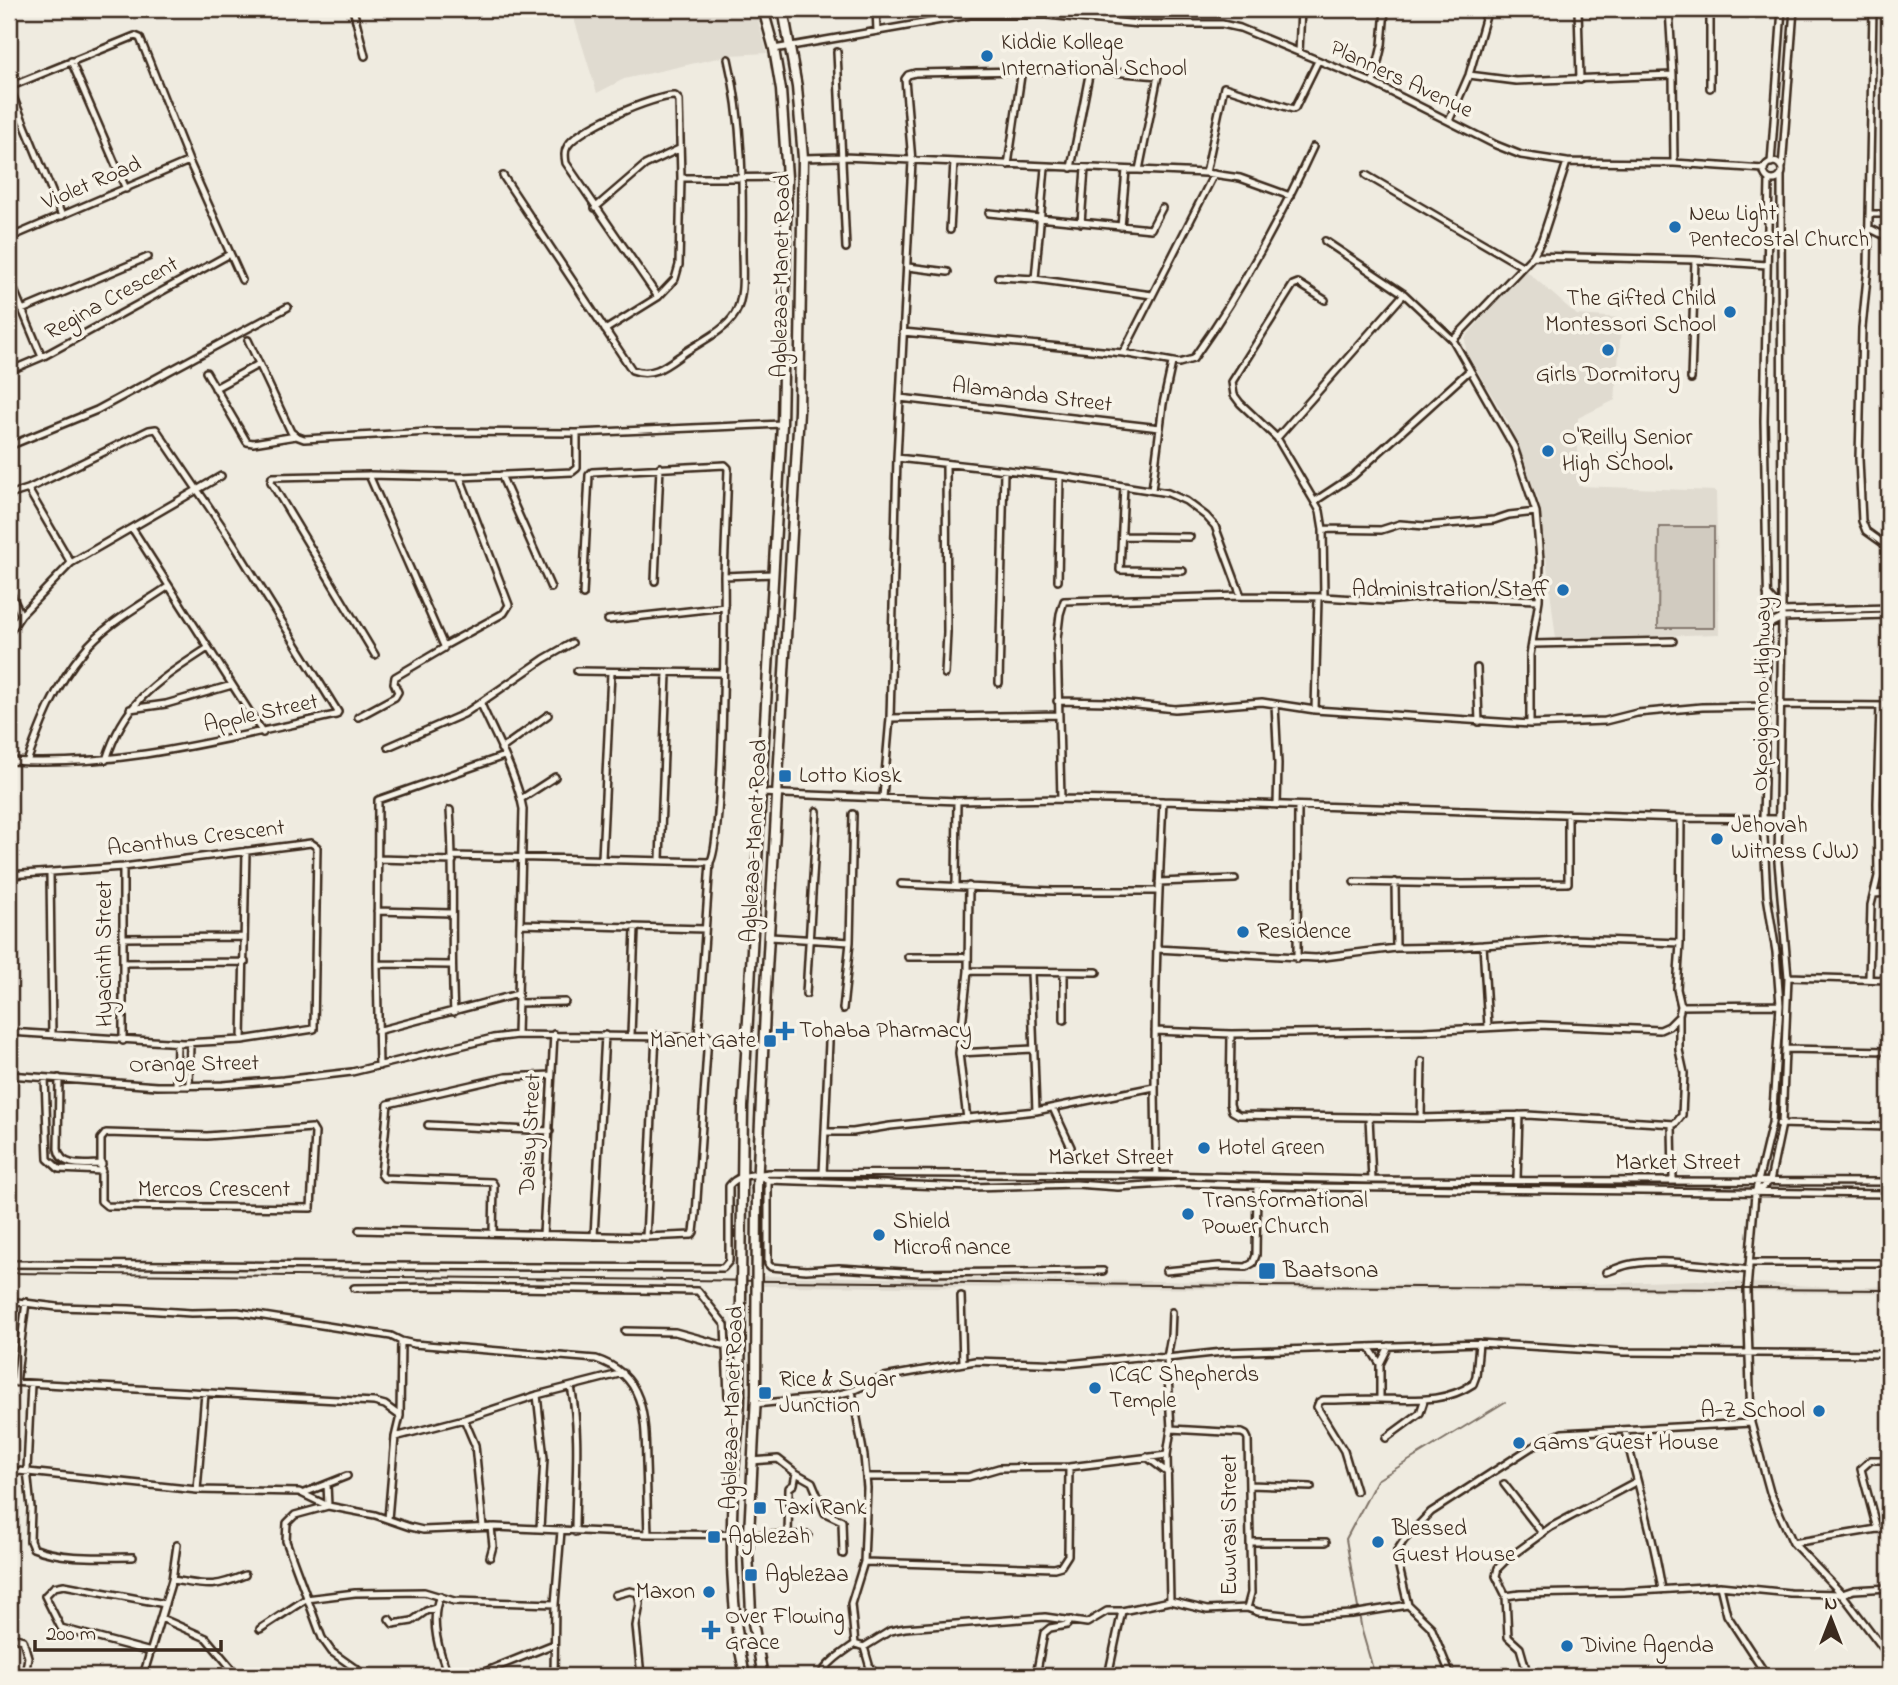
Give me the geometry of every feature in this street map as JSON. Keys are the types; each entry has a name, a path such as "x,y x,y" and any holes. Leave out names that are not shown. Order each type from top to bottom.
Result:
{"main road":[{"name":"Agblezaa-Manet Road","path":"745,1676 736,1628 732,1535 740,1399 742,1175 760,793 782,424 787,177 783,110 774,49 764,9"},
{"name":"Agblezaa-Manet Road","path":"763,1676 751,1612 748,1534 756,1399 757,1175 799,411 803,158 800,112 783,9"}],"street":[{"path":"353,9 365,56"},
{"path":"876,9 877,31"},
{"path":"1299,52 1301,9"},
{"path":"1373,83 1382,45 1385,9"},
{"path":"1449,121 1469,75 1488,9"},
{"path":"1578,9 1580,80"},
{"path":"1668,9 1673,75 1674,163"},
{"path":"1710,9 1710,88"},
{"path":"1782,9 1770,163 1765,169 1765,175 1774,180 1781,176 1782,168 1794,9"},
{"path":"1873,9 1869,228 1859,459 1862,521 1866,531 1887,546 1889,551"},
{"name":"Planners Avenue","path":"774,49 970,15 1047,12 1139,24 1222,24 1240,28 1373,83 1521,155 1567,162 1674,163 1765,169"},
{"path":"62,216 9,87 135,36 140,38 189,162 242,280"},
{"path":"837,52 846,248"},
{"path":"503,176 632,370 644,374 659,370 731,321 737,312 741,288 743,178 736,94 728,59"},
{"path":"71,61 126,189"},
{"path":"1206,173 1224,87 1293,109 1318,61"},
{"path":"883,797 890,718 897,458 912,161 905,85 908,75 1022,69 1090,70 1158,76 1139,170"},
{"path":"1008,165 1022,69"},
{"path":"1071,168 1090,70"},
{"path":"1469,75 1516,81 1673,75"},
{"path":"605,330 658,297 675,279 679,265 681,178 679,100 675,96 642,103 619,113 567,145 564,155 566,163 595,208 658,297"},
{"path":"903,332 1123,353 1172,363 1188,362 1201,349 1245,281 1313,148"},
{"path":"595,208 645,165 679,149"},
{"path":"803,158 843,157 1206,173 1240,178 1290,196"},
{"name":"Violet Road","path":"9,238 189,162"},
{"path":"950,230 954,162"},
{"path":"1453,340 1533,256 1542,239 1567,162"},
{"path":"1770,163 1779,164 1782,168"},
{"path":"1035,279 1045,167"},
{"path":"1081,223 1085,168"},
{"path":"1121,227 1126,170"},
{"path":"1123,353 1214,174"},
{"path":"1366,175 1522,266"},
{"name":"Okpoigonno Highway","path":"1771,1194 1782,1124 1788,977 1778,862 1782,614 1781,176"},
{"path":"681,178 787,177"},
{"name":"Okpoigonno Highway","path":"1769,179 1765,421 1768,625 1763,819 1767,896 1776,952 1780,1005 1772,1123 1755,1194 1746,1290 1751,1423 1770,1492 1793,1544"},
{"path":"989,213 1153,229 1162,208"},
{"path":"1869,214 1889,214"},
{"path":"1869,228 1889,238"},
{"path":"1325,241 1404,294 1453,340 1514,447 1536,512 1540,560 1539,600 1530,654 1530,724"},
{"name":"Regina Crescent","path":"9,371 42,357 230,254"},
{"path":"1533,256 1695,260 1767,265"},
{"path":"22,310 148,257"},
{"path":"1691,379 1695,260"},
{"path":"908,267 947,272"},
{"path":"998,277 1035,279 1152,295"},
{"path":"9,278 42,357"},
{"path":"1315,710 1323,529 1320,512 1277,438 1240,403 1234,395 1231,382 1293,285 1298,283 1325,300"},
{"path":"1277,438 1404,294"},
{"path":"9,446 97,410 288,307"},
{"path":"248,340 296,436"},
{"path":"1152,490 1172,363"},
{"path":"215,388 259,364"},
{"path":"1315,501 1353,477 1470,370"},
{"path":"206,372 247,442 253,443 296,436 304,439 429,432 577,433 782,424"},
{"name":"Alamanda Street","path":"900,398 1160,428"},
{"path":"9,495 28,489 149,429 156,429 197,488"},
{"path":"375,655 271,480 272,477 460,477 572,472 577,470 577,433"},
{"path":"897,458 1060,476 1168,493 1186,501 1206,516 1219,537 1241,596"},
{"path":"945,674 946,464"},
{"path":"583,595 590,473 660,467 720,465 728,468 717,836 714,858 710,862 698,1036"},
{"path":"655,581 660,467"},
{"path":"999,683 1004,471"},
{"path":"369,475 444,646"},
{"path":"501,475 551,588"},
{"path":"9,633 21,615 71,563 221,476"},
{"path":"1058,581 1060,476"},
{"path":"358,717 395,697 398,692 394,683 396,677 444,646 504,613 509,605 460,477"},
{"path":"1125,486 1120,567 1122,571 1183,571"},
{"name":"Apple Street","path":"9,761 106,760 166,752 336,715 338,709 197,488"},
{"path":"28,489 71,563"},
{"path":"1323,529 1381,530 1400,524 1425,526 1494,520 1509,515 1536,512"},
{"path":"132,528 263,733"},
{"path":"1122,536 1190,537"},
{"path":"724,576 774,575"},
{"path":"27,762 40,725 61,684 84,650 116,622 169,586"},
{"path":"9,590 21,615"},
{"path":"1767,594 1782,614"},
{"path":"1061,799 1057,639 1064,601 1241,596 1387,601 1434,596 1539,600"},
{"path":"608,620 725,607"},
{"path":"1768,625 1782,614 1889,608"},
{"path":"1782,614 1889,615"},
{"path":"1533,645 1673,641"},
{"path":"388,747 446,723 481,704 524,672 572,643"},
{"path":"106,760 114,734 153,684 208,648"},
{"path":"1477,668 1479,722"},
{"path":"577,671 723,673"},
{"path":"602,858 611,673"},
{"path":"660,859 667,674"},
{"path":"131,709 166,704 232,685"},
{"path":"1057,701 1109,702 1175,709 1241,703 1275,704 1315,710 1530,724 1605,721 1637,713 1702,707 1767,706"},
{"path":"481,704 521,799 517,1035"},
{"path":"1275,704 1277,805"},
{"path":"1780,705 1889,706"},
{"path":"1869,978 1870,917 1878,876 1880,706"},
{"path":"379,1066 378,800 502,753 548,715"},
{"path":"890,718 1058,715"},
{"path":"521,799 555,777"},
{"path":"760,793 957,801 1163,801 1779,819"},
{"path":"956,886 957,801"},
{"path":"1157,1175 1154,1087 1158,891 1163,801"},
{"path":"1297,959 1298,806"},
{"path":"450,810 454,1012"},
{"path":"806,994 817,811"},
{"path":"843,1009 850,942 853,814"},
{"path":"1354,882 1569,883 1568,814"},
{"path":"1877,817 1889,817"},
{"path":"1231,1034 1230,1104 1232,1111 1240,1115 1421,1118 1564,1116 1672,1125 1680,1121 1682,1115 1684,1073 1679,1050 1681,1006 1677,989 1681,818"},
{"name":"Acanthus Crescent","path":"9,875 123,867 311,843 317,847 314,1029 242,1040 190,1043 122,1041 9,1032"},
{"path":"242,1040 246,852"},
{"path":"377,859 522,857 710,862"},
{"name":"Hyacinth Street","path":"122,1041 123,867"},
{"path":"50,873 52,1035"},
{"path":"1159,882 1235,879"},
{"path":"1395,882 1396,948"},
{"path":"901,884 1053,891 1158,891"},
{"path":"967,1119 960,1053 968,971 969,886"},
{"path":"1874,894 1889,893"},
{"path":"377,911 450,913"},
{"path":"520,924 705,929"},
{"path":"631,1035 635,928"},
{"path":"123,938 244,937"},
{"path":"770,937 850,942"},
{"path":"1157,949 1297,959 1396,948 1483,946 1572,939 1680,943"},
{"path":"1483,946 1488,1026"},
{"path":"908,957 968,957"},
{"path":"123,963 244,962"},
{"path":"377,964 451,965"},
{"path":"968,971 1097,972"},
{"path":"1031,972 1036,1111"},
{"path":"1064,972 1064,1020"},
{"path":"1788,977 1889,980"},
{"path":"377,1031 518,993"},
{"path":"518,1003 565,1002"},
{"path":"1681,1006 1780,1005"},
{"path":"1155,1031 1231,1034 1424,1031 1539,1025 1660,1030 1670,1026 1679,1015"},
{"path":"899,1029 961,1030"},
{"name":"Daisy Street","path":"543,1235 554,1034"},
{"name":"Orange Street","path":"9,1075 189,1086 304,1078 379,1066 467,1044 517,1035 747,1038"},
{"path":"594,1236 605,1035"},
{"path":"646,1237 656,1035"},
{"path":"359,1230 688,1236 694,1232 708,1036"},
{"path":"823,1174 829,1042"},
{"path":"176,1086 177,1043"},
{"path":"189,1086 190,1043"},
{"path":"960,1053 1033,1049"},
{"path":"1786,1049 1889,1051"},
{"path":"1421,1118 1422,1061"},
{"path":"493,1233 492,1182 384,1178 381,1174 388,1104 498,1078 552,1075"},
{"path":"45,1077 48,1158 59,1169 102,1171"},
{"path":"59,1079 60,1158 67,1162 102,1164"},
{"path":"825,1132 853,1132 1036,1111 1154,1087"},
{"path":"1053,1108 1071,1147"},
{"path":"1517,1179 1519,1115"},
{"path":"1369,1117 1372,1180"},
{"path":"1772,1123 1889,1127"},
{"path":"428,1125 550,1131"},
{"path":"1672,1125 1673,1181"},
{"name":"Mercos Crescent","path":"315,1129 311,1208 107,1206 101,1201 102,1171 101,1139 106,1133 207,1136 315,1129"},
{"path":"9,1264 723,1268 729,1261 729,1185 742,1175"},
{"name":"Market Street","path":"742,1175 1157,1175 1372,1180 1889,1182"},
{"name":"Market Street","path":"757,1175 768,1180 973,1188 1180,1183 1889,1194"},
{"path":"768,1180 768,1264 771,1267 920,1273 1103,1271"},
{"path":"1755,1194 1771,1181"},
{"path":"1166,1271 1219,1266 1246,1267 1253,1262 1256,1255 1257,1186"},
{"path":"1606,1272 1632,1264 1700,1263 1749,1266 1889,1263"},
{"path":"354,1288 698,1291 725,1325 727,1396 732,1401 740,1399"},
{"path":"961,1296 963,1363"},
{"path":"9,1301 57,1307 191,1313 238,1312 382,1333 414,1344 596,1359 623,1373 645,1417 648,1534"},
{"path":"26,1302 12,1382 374,1402 385,1405 400,1416"},
{"path":"1170,1601 1167,1455 1171,1429 1167,1358 1172,1312"},
{"path":"625,1331 675,1332 726,1346"},
{"path":"388,1519 395,1437 400,1416 401,1341"},
{"path":"756,1399 827,1397 852,1391 884,1377 963,1363 1001,1360 1067,1364 1138,1356 1167,1358 1223,1352 1479,1343 1624,1352 1889,1354"},
{"path":"1356,1491 1344,1451 1317,1407 1318,1404 1323,1400 1424,1401 1452,1394 1473,1384 1479,1343"},
{"path":"1369,1346 1380,1364"},
{"path":"1380,1399 1380,1364 1390,1346"},
{"path":"395,1437 623,1373"},
{"path":"31,1384 27,1470 31,1508 30,1541 33,1548 43,1552 83,1556 133,1557"},
{"path":"571,1387 576,1448 575,1532"},
{"path":"852,1391 866,1477 864,1562 851,1604 855,1644"},
{"path":"197,1490 205,1393"},
{"path":"537,1395 544,1458 540,1529"},
{"path":"1386,1438 1420,1413 1424,1401"},
{"path":"464,1419 475,1445 483,1527"},
{"path":"1448,1676 1431,1627 1408,1605 1397,1551 1431,1512 1530,1448 1562,1433 1751,1423"},
{"name":"Ewurasi Street","path":"1171,1429 1246,1434 1251,1593 1247,1608"},
{"path":"1625,1431 1656,1549 1662,1590"},
{"path":"866,1477 968,1477 999,1468 1069,1466 1167,1455"},
{"path":"1147,1457 1168,1473"},
{"path":"751,1461 778,1459 812,1482 825,1513 842,1521 843,1554"},
{"path":"1877,1530 1861,1469 1871,1460 1889,1460"},
{"path":"864,1562 1054,1568 1061,1566 1068,1555 1069,1466"},
{"path":"9,1470 197,1490 304,1493 347,1476"},
{"path":"788,1535 789,1488 794,1484 796,1473"},
{"path":"1554,1676 1529,1676 1520,1648 1508,1637 1506,1596 1496,1576 1498,1568 1542,1533 1637,1481"},
{"path":"327,1484 328,1506"},
{"path":"1504,1484 1542,1533"},
{"path":"1249,1485 1311,1487"},
{"path":"304,1493 328,1506 424,1530 491,1527 648,1534 808,1535"},
{"path":"328,1506 295,1516 287,1523 285,1541 327,1647 366,1676"},
{"path":"490,1557 493,1546 491,1527"},
{"path":"1793,1544 1889,1530"},
{"path":"554,1676 555,1604 561,1531"},
{"path":"1250,1542 1326,1542"},
{"path":"1793,1544 1842,1594 1889,1656"},
{"path":"143,1676 172,1580 177,1545"},
{"path":"172,1580 209,1586 222,1585 245,1575"},
{"path":"151,1652 61,1628 45,1597 54,1587 64,1586 165,1604"},
{"path":"1506,1596 1720,1586 1790,1593 1842,1594 1854,1590 1889,1588"},
{"path":"1720,1586 1727,1615 1767,1676"},
{"path":"615,1595 630,1591 638,1593 640,1605 636,1626 641,1676"},
{"path":"260,1629 306,1598 425,1592 454,1601 555,1604"},
{"path":"439,1596 435,1608 440,1652 449,1676"},
{"path":"864,1647 890,1631 905,1628 1045,1617 1087,1623 1107,1611 1122,1611 1170,1601 1207,1611 1247,1608 1291,1616 1352,1614 1408,1605"},
{"path":"389,1619 393,1624 403,1624 435,1608"},
{"path":"1108,1676 1122,1611"},
{"path":"161,1618 206,1637 238,1676"},
{"path":"1036,1676 1044,1633 1050,1628 1067,1625 1070,1620"},
{"path":"9,1636 23,1640 28,1657 25,1676"},
{"path":"487,1671 554,1644"},
{"path":"855,1644 864,1647"},
{"path":"820,1676 836,1657 855,1644"},
{"path":"864,1647 870,1668 878,1676"},
{"path":"345,1676 356,1668"},
{"path":"1616,1676 1660,1676"}],"shaded area":[{"path":"571,9 755,9 767,53 731,55 624,79 597,93"},
{"name":"O'Reilly Senior High School.","path":"1524,269 1577,315 1622,318 1615,400 1578,418 1578,486 1716,491 1719,634 1556,639 1539,501 1508,422 1466,352 1465,338"},
{"path":"1659,527 1714,527 1714,628 1658,628"},
{"path":"761,1276 1542,1286 1697,1280 1849,1288 1889,1286 1889,1293 763,1286"}],"waterway":[{"path":"1375,1676 1362,1631 1346,1539 1377,1480 1505,1402"}],"railway":[{"path":"9,1273 1889,1290"}],"place":[{"name":"Kiddie Kollege International School","path":"987,56"},
{"name":"New Light Pentecostal Church","path":"1675,227"},
{"name":"The Gifted Child Montessori School","path":"1730,312"},
{"name":"Girls Dormitory","path":"1608,350"},
{"name":"O'Reilly Senior High School.","path":"1548,451"},
{"name":"Administration/Staff","path":"1563,590"},
{"name":"Lotto Kiosk","path":"785,776"},
{"name":"Jehovah Witness (JW)","path":"1717,839"},
{"name":"Residence","path":"1243,932"},
{"name":"Tohaba Pharmacy","path":"785,1031"},
{"name":"Manet Gate","path":"770,1041"},
{"name":"Hotel Green","path":"1204,1148"},
{"name":"Transformational Power Church","path":"1188,1214"},
{"name":"Shield Microfinance","path":"879,1235"},
{"name":"Baatsona","path":"1267,1271"},
{"name":"ICGC Shepherds Temple","path":"1095,1388"},
{"name":"Rice & Sugar Junction","path":"765,1393"},
{"name":"A-Z School","path":"1819,1411"},
{"name":"Gams Guest House","path":"1519,1443"},
{"name":"Taxi Rank","path":"760,1508"},
{"name":"Agblezah","path":"714,1537"},
{"name":"Blessed Guest House","path":"1378,1542"},
{"name":"Agblezaa","path":"751,1575"},
{"name":"Maxon","path":"709,1592"},
{"name":"Over Flowing Grace","path":"711,1630"},
{"name":"Divine Agenda","path":"1567,1646"}]}
